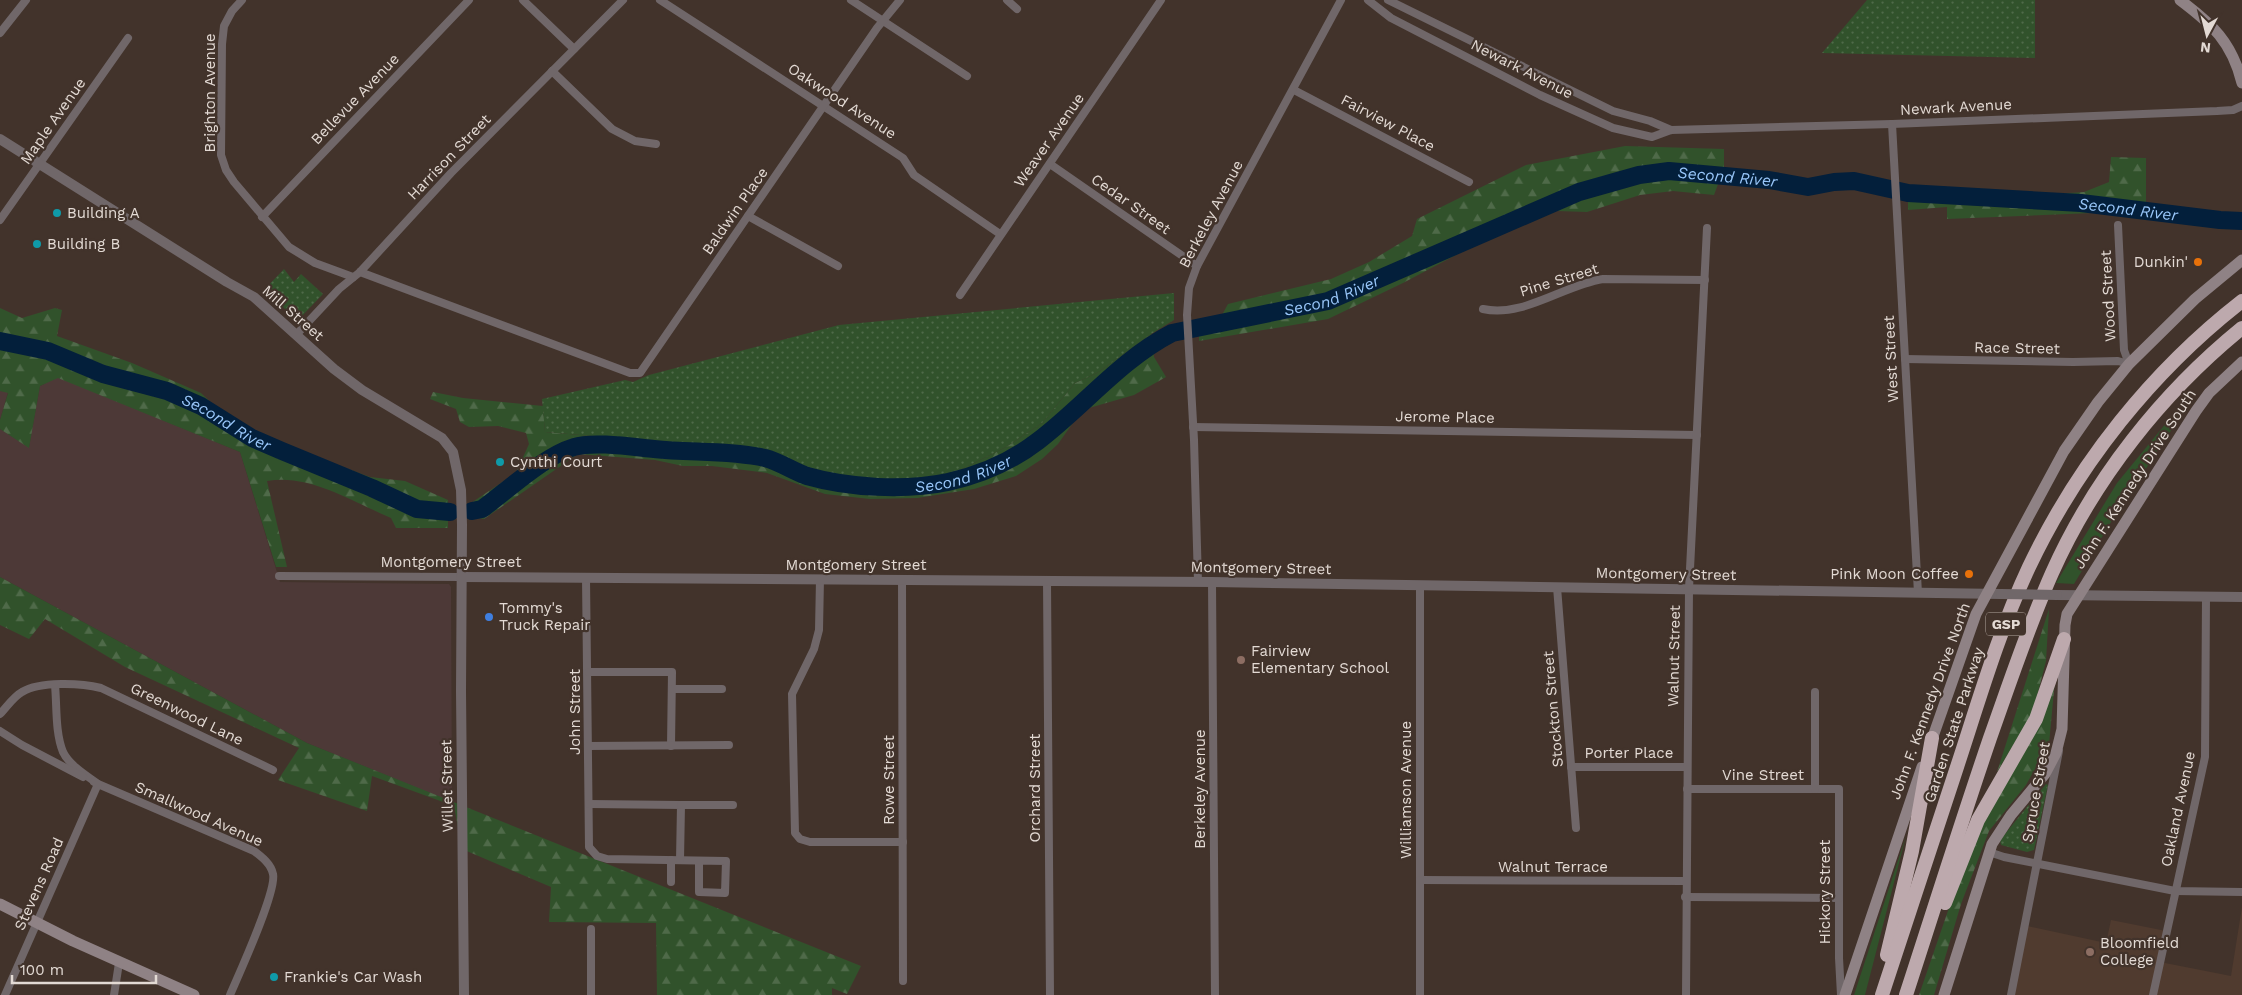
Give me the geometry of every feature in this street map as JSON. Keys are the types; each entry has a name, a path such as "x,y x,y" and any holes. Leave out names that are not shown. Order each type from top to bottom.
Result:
{"highway":[{"name":"Garden State Parkway","path":"1882,995 1990,668 2008,618 2037,552 2076,482 2124,417 2171,364 2242,300"},
{"name":"GSP","path":"1906,995 2014,667 2059,558 2100,486 2139,432 2189,376 2240,330"},
{"path":"1910,995 1969,840 2032,727 2064,639"},
{"path":"1877,995 1912,851 1932,738"}],"main road":[{"path":"2180,0 2207,20 2223,38 2236,63 2242,83"},
{"name":"John F. Kennedy Drive North","path":"1845,995 1932,738 1972,624 1985,594 2056,463 2093,408 2129,364 2182,312 2242,260"},
{"name":"John F. Kennedy Drive South","path":"2078,595 2196,410 2209,393 2242,362"},
{"name":"Spruce Street","path":"2062,730 2064,639 2067,614 2078,595"},
{"path":"1944,995 1989,852 2005,822 2049,767 2056,753 2062,730"},
{"path":"0,904 119,963 194,995"}],"street":[{"path":"0,33 26,0"},
{"name":"Brighton Avenue","path":"242,0 232,11 224,26 222,44 221,154 226,170 289,247 302,256 353,277"},
{"name":"Bellevue Avenue","path":"262,216 469,0"},
{"path":"523,0 574,50"},
{"name":"Harrison Street","path":"296,335 338,289 360,272 451,173 623,0"},
{"name":"Oakwood Avenue","path":"660,0 903,158 914,175 1000,234"},
{"path":"851,0 967,76"},
{"name":"Baldwin Place","path":"360,272 630,373 640,373 883,20 900,0"},
{"path":"1007,0 1017,9"},
{"name":"Weaver Avenue","path":"960,295 1161,0"},
{"name":"Berkeley Avenue","path":"1198,582 1187,315 1189,288 1196,266 1342,0"},
{"name":"Newark Avenue","path":"1368,0 1400,22 1540,95 1613,128 1652,137 1672,130 1892,124 2218,111 2233,110 2242,106"},
{"name":"Newark Avenue","path":"1388,0 1614,111 1650,121 1672,130"},
{"name":"Maple Avenue","path":"0,220 128,38"},
{"path":"552,71 612,129 635,141 656,144"},
{"name":"Fairview Place","path":"1294,90 1469,182"},
{"name":"West Street","path":"1892,124 1918,593"},
{"name":"Mill Street","path":"0,139 227,282 254,297 334,369 362,390 442,438 453,452 458,471 462,525 461,577"},
{"name":"Cedar Street","path":"1050,164 1196,266"},
{"path":"748,216 838,266"},
{"name":"Wood Street","path":"2118,225 2124,350 2129,364"},
{"name":"Walnut Street","path":"1686,995 1689,589 1707,228"},
{"name":"Pine Street","path":"1483,309 1495,311 1511,310 1588,282 1603,279 1705,280"},
{"name":"Race Street","path":"1904,359 2118,361 2129,364"},
{"name":"Jerome Place","path":"1193,427 1697,435"},
{"name":"Montgomery Street","path":"279,576 1212,582 2242,597"},
{"name":"Willet Street","path":"461,577 464,995"},
{"name":"John Street","path":"586,578 589,672 589,847 597,856 607,859 671,860"},
{"path":"820,579 819,630 814,649 792,694 795,832 800,839 810,842 902,842"},
{"name":"Rowe Street","path":"902,580 903,981"},
{"name":"Orchard Street","path":"1047,581 1050,995"},
{"name":"Berkeley Avenue","path":"1212,582 1215,995"},
{"name":"Williamson Avenue","path":"1420,585 1420,995"},
{"name":"Stockton Street","path":"1557,587 1576,828"},
{"name":"Oakland Avenue","path":"2153,995 2205,756 2206,596"},
{"path":"589,672 672,672 671,746"},
{"name":"Greenwood Lane","path":"0,714 23,691 55,685 89,685 101,688 273,770"},
{"name":"Smallwood Avenue","path":"55,685 58,730 64,753 78,769 98,784"},
{"path":"672,689 722,689"},
{"path":"1815,692 1815,789"},
{"name":"Smallwood Avenue","path":"0,730 22,745 98,784 254,851 263,858 273,874 271,894 230,995"},
{"name":"Spruce Street","path":"2011,995 2057,766 2062,730"},
{"path":"588,746 729,745"},
{"name":"Porter Place","path":"1571,767 1687,767"},
{"name":"Stevens Road","path":"6,995 98,784"},
{"name":"Vine Street","path":"1687,789 1839,789"},
{"name":"Hickory Street","path":"1839,789 1841,995"},
{"path":"589,804 733,805"},
{"path":"680,860 681,805"},
{"path":"1989,852 2038,864 2175,891 2242,892"},
{"path":"671,882 671,860 726,861 725,893 698,892 699,861"},
{"name":"Walnut Terrace","path":"1420,880 1686,881"},
{"path":"1686,897 1839,898"},
{"path":"591,929 592,995"},
{"path":"114,995 119,963"}],"shaded area":[{"path":"58,377 240,452 280,582 449,584 451,587 452,802 307,743 0,577 0,429 29,447 40,386"},
{"path":"0,391 8,392 0,420"},
{"name":"Bloomfield College","path":"2242,907 2242,995 2008,995 2023,925 2106,943 2111,920 2166,931 2160,962 2231,976"}],"green space":[{"path":"1867,0 2035,0 2035,58 1822,53"},
{"path":"1625,146 1724,149 1724,168 1714,195 1673,191 1640,195 1587,212 1557,211 1473,246 1403,283 1328,319 1199,341 1199,319 1222,315 1228,304 1331,279 1369,262 1412,236 1417,219 1526,165"},
{"path":"2111,157 2146,158 2146,204 2092,213 1947,219 1947,207 1908,210 1908,193 1996,198 2084,192 2109,182"},
{"path":"284,269 294,282 301,274 323,294 299,319 296,319 264,290"},
{"path":"1174,293 1174,320 1151,334 1097,373 1075,383 1042,423 1006,447 962,469 924,478 876,480 804,469 770,451 545,432 542,399 625,380 633,382 649,375 839,325"},
{"path":"0,308 22,318 55,308 62,310 57,336 132,363 201,393 220,411 265,436 304,453 370,477 405,481 448,500 448,528 396,528 391,518 315,485 299,481 267,481 287,567 276,567 240,452 58,378 40,386 29,448 0,429 0,420 8,393 0,391"},
{"path":"1151,334 1154,357 1166,377 1134,395 1089,408 1077,417 1058,444 1042,459 1016,476 974,489 917,498 870,499 825,494 767,473 712,466 683,466 655,460 578,454 484,519 472,517 471,503 516,473 529,444 526,433 498,426 469,427 460,422 456,409 430,399 433,392 463,398 543,406 545,432 770,451 804,469 962,469 1006,447 1042,423 1075,383 1097,373"},
{"path":"2176,411 2184,411 2114,517 2074,584 2056,583 2117,483"},
{"path":"0,577 307,743 861,966 847,994 832,988 832,995 657,995 656,923 549,922 551,887 462,849 454,806 372,776 367,811 278,780 299,748 125,667 45,619 29,639 0,625"},
{"path":"2049,609 2046,661 2033,712 1997,772"},
{"path":"2055,680 2049,744 2026,785 1989,831 1961,904 1934,995 1919,995 1961,873 1984,821"},
{"path":"2046,784 2048,785 2034,850 2027,852 2001,845 2000,840"},
{"path":"1906,836 1865,995 1854,995"}],"waterway":[{"name":"Second River","path":"472,511 482,509 526,474 562,451 582,445 613,445 751,455 771,460 807,476 859,486 914,487 960,479 995,466 1028,448 1055,427 1136,356 1172,333 1328,301 1579,192 1639,175 1669,171 1769,180 1808,187 1834,182 1854,181 1908,193 2081,203 2242,221"},
{"name":"Second River","path":"0,341 48,351 103,374 167,391 201,406 252,438 372,488 417,509 450,512"}],"place":[{"name":"Building A","path":"57,213"},
{"name":"Building B","path":"37,244"},
{"name":"Dunkin'","path":"2198,262"},
{"name":"Cynthi Court","path":"500,462"},
{"name":"Pink Moon Coffee","path":"1969,574"},
{"name":"Tommy's Truck Repair","path":"489,617"},
{"name":"Fairview Elementary School","path":"1241,660"},
{"name":"Bloomfield College","path":"2090,952"},
{"name":"Frankie's Car Wash","path":"274,977"}]}
